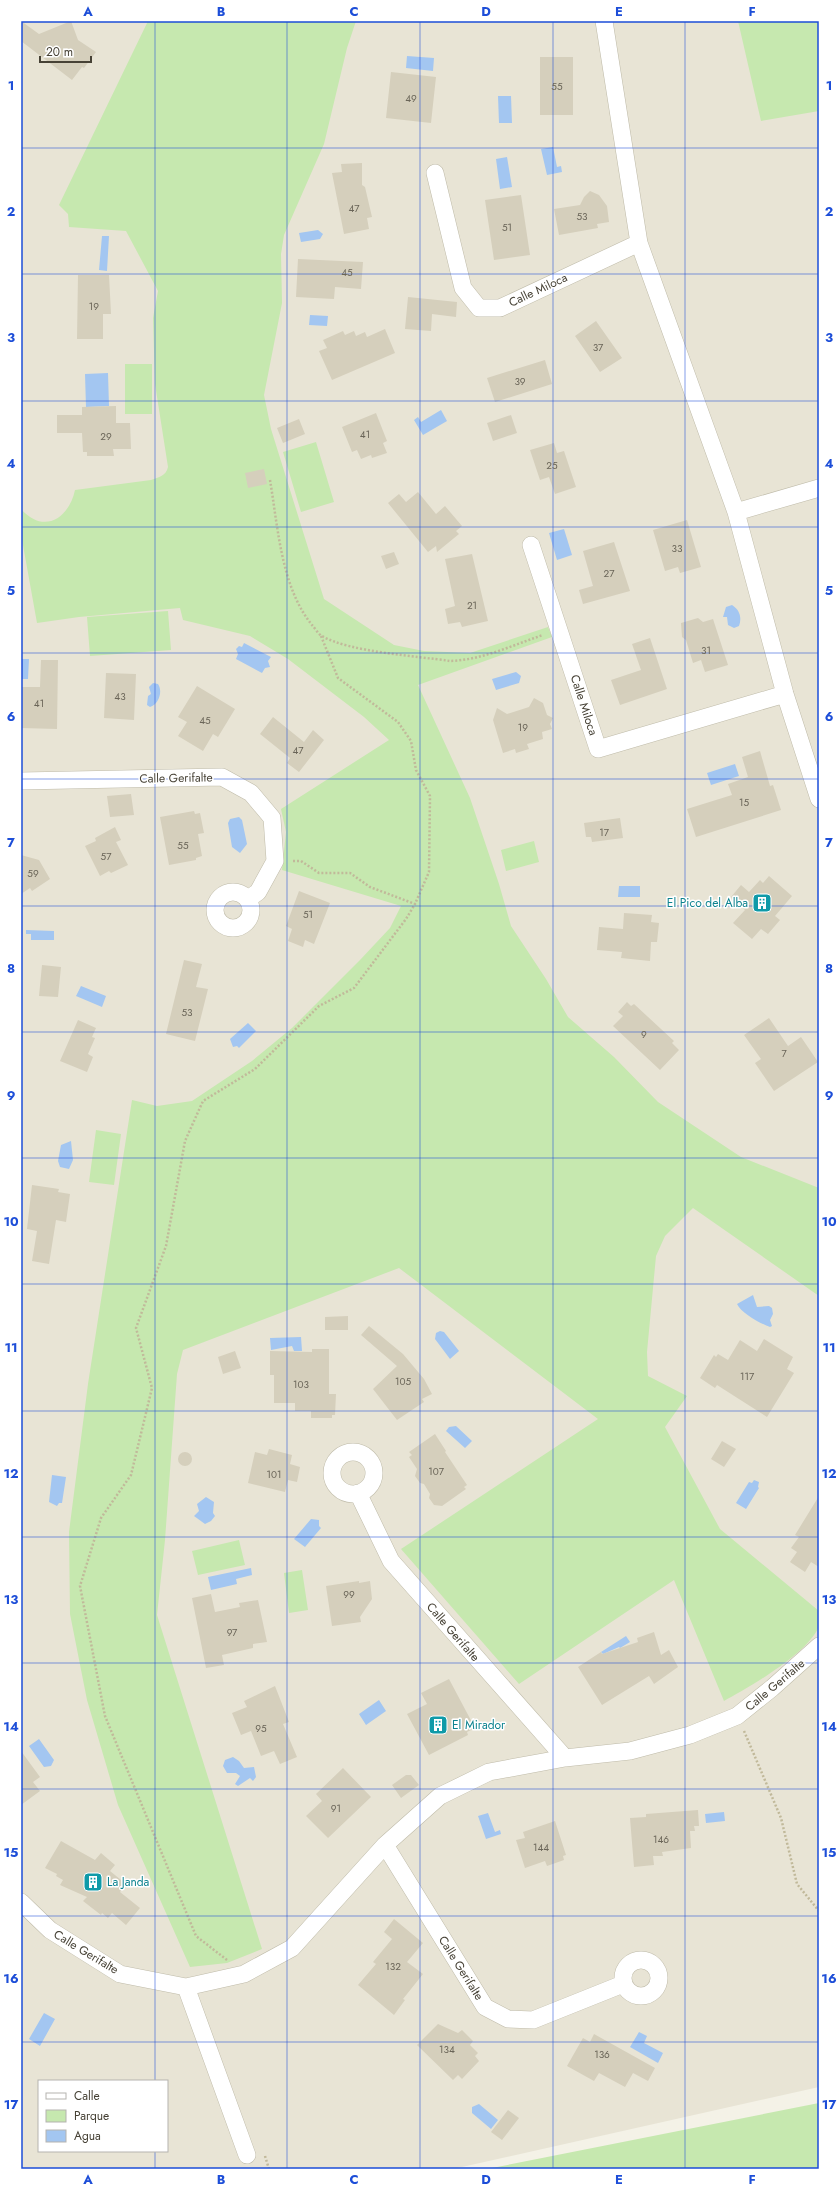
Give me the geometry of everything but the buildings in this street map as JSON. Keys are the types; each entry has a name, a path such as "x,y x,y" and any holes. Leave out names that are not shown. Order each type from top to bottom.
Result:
{"street":[{"path":"604,21 639,243 736,512 785,694 815,765 819,798"},
{"name":"Calle Miloca","path":"435,173 463,288 479,308 500,308 639,243"},
{"path":"736,512 819,488"},
{"name":"Calle Miloca","path":"531,545 598,749 785,694"},
{"name":"Calle Gerifalte","path":"21,781 222,777 251,793 272,818 275,861"},
{"path":"248,899 258,892 275,861"},
{"name":"Calle Gerifalte","path":"358,1493 391,1561 565,1758"},
{"name":"Calle Gerifalte","path":"21,1902 50,1930 120,1974 186,1987 244,1974 292,1948 385,1845 440,1796 489,1772 565,1758 630,1751 690,1735 737,1716 772,1688 819,1646"},
{"name":"Calle Gerifalte","path":"385,1845 485,2006 508,2019 533,2020 623,1984"},
{"path":"186,1987 247,2155"}],"path":[{"path":"244,1974 196,1936 193,1929 105,1716 80,1586 101,1518 132,1475 152,1388 136,1328 166,1246 185,1141 203,1101 255,1069 319,1006 354,988 406,919 415,904 429,872 430,796 416,770 411,741 398,722 338,678 321,636 294,597 286,568 270,480"},
{"path":"321,636 346,645 450,661 465,660 480,656 559,630"},
{"path":"275,861 301,861 319,873 350,873 370,886 415,904"},
{"path":"737,1716 781,1818 797,1884 819,1911"}],"shaded area":[{"path":"21,21 819,21 819,2087 453,2169 21,2169"}],"green space":[{"path":"148,21 356,21 347,48 324,144 284,235 281,254 282,303 264,395 271,429 324,599 394,645 424,651 470,653 548,627 552,637 418,685 470,798 499,884 511,926 546,979 568,1017 614,1057 658,1102 741,1157 819,1188 819,1296 693,1208 665,1236 656,1256 647,1352 648,1376 687,1396 665,1427 720,1529 819,1611 819,1626 813,1636 803,1647 777,1669 748,1688 724,1701 674,1580 519,1684 401,1549 598,1419 399,1268 183,1350 177,1374 165,1540 157,1615 262,1949 227,1963 190,1967 118,1805 87,1700 70,1614 69,1532 88,1384 132,1100 157,1106 192,1101 252,1061 292,1028 360,960 390,928 401,906 282,870 286,832 281,809 389,740 364,717 288,659 250,636 183,620 180,608 79,617 37,623 21,534 21,509 30,517 38,521 47,522 54,520 67,508 72,500 75,490 151,480 164,474 168,467 155,384 153,318 158,291 126,231 69,227 68,214 59,205"},
{"path":"738,21 819,21 819,111 761,121"},
{"path":"125,364 152,364 152,414 125,414"},
{"path":"316,442 334,502 301,512 283,452"},
{"path":"168,611 171,650 90,656 87,617"},
{"path":"534,841 539,862 506,871 501,850"},
{"path":"96,1130 121,1134 114,1185 89,1182"},
{"path":"239,1540 245,1565 198,1575 192,1551"},
{"path":"302,1570 308,1610 289,1613 284,1573"},
{"path":"819,2103 819,2169 487,2169"}],"water":[{"path":"407,56 434,58 433,71 406,68"},
{"path":"498,96 511,96 512,123 499,123"},
{"path":"553,147 557,167 561,166 562,172 547,175 541,149"},
{"path":"507,157 512,187 500,189 496,159"},
{"path":"318,230 323,234 320,239 301,242 299,233"},
{"path":"102,236 109,236 107,271 99,270"},
{"path":"310,315 328,316 327,326 309,325"},
{"path":"108,373 109,406 86,407 85,374"},
{"path":"441,410 447,421 423,435 414,420 418,417 421,422"},
{"path":"564,529 572,555 557,560 549,533"},
{"path":"732,605 739,612 740,617 739,626 734,628 728,625 727,617 723,617 726,607"},
{"path":"244,643 271,657 268,661 270,667 265,668 262,673 236,659 238,654 236,649 239,646 242,647"},
{"path":"21,659 29,659 28,679 21,679"},
{"path":"516,672 521,676 519,683 496,690 492,679"},
{"path":"153,683 158,684 160,694 156,703 150,707 147,705 148,696 151,694 149,687"},
{"path":"735,764 739,776 711,785 707,773"},
{"path":"239,817 242,820 247,844 240,853 232,847 228,823 230,819"},
{"path":"619,886 640,886 640,897 618,897"},
{"path":"26,930 54,931 54,940 31,940 31,934 26,934"},
{"path":"81,986 106,996 102,1007 76,996"},
{"path":"248,1023 256,1031 239,1048 237,1046 233,1047 230,1039"},
{"path":"71,1141 73,1160 69,1169 60,1167 58,1161 61,1145"},
{"path":"753,1295 757,1307 769,1306 772,1308 773,1314 770,1320 772,1326 766,1326 752,1318 737,1304"},
{"path":"440,1331 444,1332 459,1351 450,1359 435,1339 436,1333"},
{"path":"301,1337 302,1351 294,1351 292,1346 271,1350 270,1338"},
{"path":"456,1426 472,1441 465,1448 446,1431 449,1427"},
{"path":"52,1475 66,1477 62,1503 59,1503 57,1506 49,1502"},
{"path":"754,1480 759,1482 759,1488 746,1509 736,1503 749,1482 752,1483"},
{"path":"206,1497 214,1502 213,1513 215,1516 211,1521 205,1524 194,1516 199,1511 197,1504"},
{"path":"311,1519 319,1520 319,1526 321,1528 305,1547 294,1539"},
{"path":"251,1568 252,1575 236,1579 237,1584 211,1590 208,1577"},
{"path":"626,1636 630,1642 620,1648 619,1647 603,1654 601,1652"},
{"path":"379,1700 386,1711 366,1725 359,1714"},
{"path":"39,1739 54,1760 51,1766 44,1767 29,1746"},
{"path":"233,1757 239,1761 244,1768 254,1767 256,1777 253,1781 250,1778 238,1786 235,1784 240,1776 236,1773 227,1773 223,1766 225,1760"},
{"path":"724,1812 725,1821 706,1823 705,1814"},
{"path":"488,1813 495,1832 500,1830 501,1834 486,1839 478,1816"},
{"path":"44,2013 55,2019 40,2046 29,2039"},
{"path":"639,2032 647,2036 644,2043 663,2053 658,2063 630,2047"},
{"path":"479,2104 498,2120 491,2129 472,2113 472,2107"}],"place":[{"name":"El Pico del Alba","path":"762,903"},
{"name":"El Mirador","path":"438,1725"},
{"name":"La Janda","path":"93,1882"}]}
